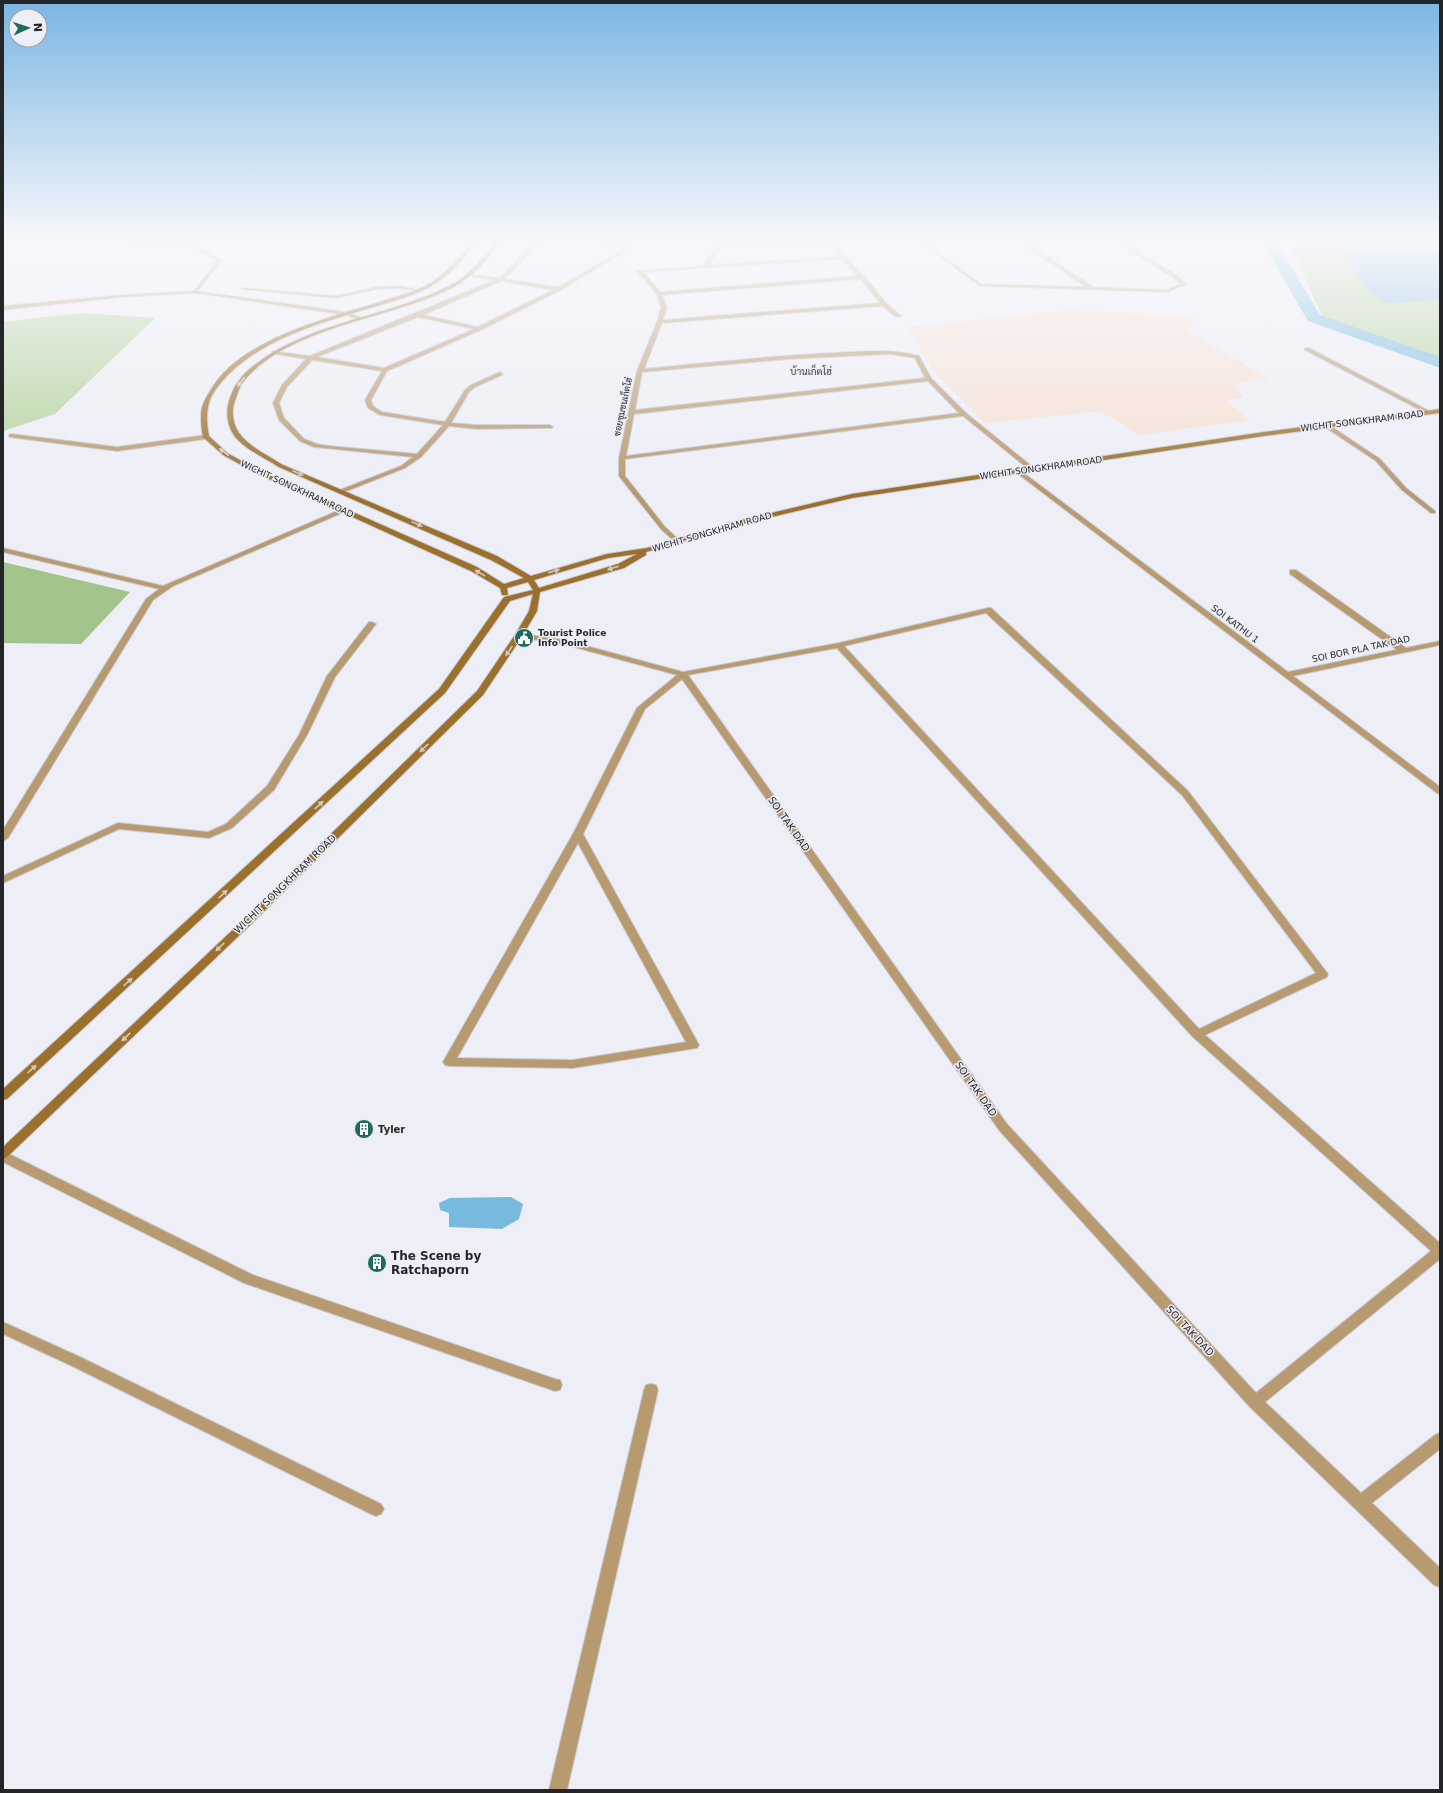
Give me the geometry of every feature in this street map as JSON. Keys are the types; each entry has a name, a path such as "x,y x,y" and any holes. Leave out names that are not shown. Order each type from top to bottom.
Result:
{"main road":[{"path":"206,437 204,416 207,398 215,385 226,372 266,345 326,322"},
{"name":"WICHIT SONGKHRAM ROAD","path":"3,1155 248,920 480,693 520,635 533,611 537,591 530,579 494,558 342,491 281,466 251,447 235,432 229,413 233,392 250,370 275,352 304,338 350,322"},
{"name":"WICHIT SONGKHRAM ROAD","path":"507,598 537,591 621,566 648,550 676,540 735,523 852,496 1327,426 1440,411"},
{"name":"WICHIT SONGKHRAM ROAD","path":"206,437 225,454 258,472 474,569 503,587 607,556 648,550"},
{"path":"3,1096 442,691 507,598 503,587"}],"street":[{"path":"401,322 310,358 284,386 276,402 281,419 302,440 316,446 420,456"},
{"path":"447,322 479,329"},
{"path":"275,352 385,370 494,322"},
{"path":"660,322 664,322"},
{"name":"ซอยชุมชนเก็ตโฮ่","path":"660,322 640,371 622,458 622,476 663,528 676,540"},
{"path":"1307,349 1430,412"},
{"path":"640,371 789,357 891,352 906,354 917,357 929,379 964,414 1033,470"},
{"path":"385,370 368,400 370,407 380,413 447,424 477,427 550,427"},
{"path":"342,491 403,466 420,456 447,424 468,391 473,386 500,374"},
{"path":"632,412 929,379"},
{"path":"622,458 964,414"},
{"path":"1327,426 1378,460 1404,489 1433,512"},
{"path":"11,436 117,448 206,437"},
{"name":"SOI KATHU 1","path":"1019,472 1440,792"},
{"path":"4,837 150,599 164,588 342,511"},
{"path":"3,550 164,588"},
{"path":"1293,572 1403,650"},
{"path":"520,635 564,642 683,674 839,645 988,610 1185,793 1323,974 1197,1034"},
{"path":"3,880 118,826 209,834 229,826 271,788 303,735 331,676 372,624"},
{"name":"SOI BOR PLA TAK DAD","path":"1287,675 1440,643"},
{"path":"839,645 1197,1034 1440,1251 1255,1402"},
{"path":"578,834 693,1045 573,1064 449,1062 578,834 641,708 683,674"},
{"name":"SOI TAK DAD","path":"683,674 1003,1127 1255,1402 1440,1579"},
{"path":"3,1155 249,1279 555,1385"},
{"path":"3,1328 75,1361 376,1509"},
{"path":"558,1790 651,1390"},
{"path":"1360,1503 1440,1440"}],"shaded area":[{"path":"959,322 1193,322 1187,331 1268,378 1234,383 1244,398 1225,400 1250,420 1140,435 1100,411 985,423 932,369 908,327"}],"green space":[{"path":"3,322 151,322 55,414 3,431"},
{"path":"1333,322 1440,322 1440,359"},
{"path":"3,562 130,592 81,644 3,643"}],"water":[{"path":"511,1197 523,1204 519,1219 502,1229 449,1227 449,1213 440,1210 439,1203 450,1198"}],"waterway":[{"path":"1324,322 1440,363"}],"place":[{"name":"Tourist Police Info Point","path":"524,638"},
{"name":"Tyler","path":"364,1129"},
{"name":"The Scene by Ratchaporn","path":"377,1263"}],"district":[{"name":"บ้านเก็ตโฮ่","path":"811,371"}]}
